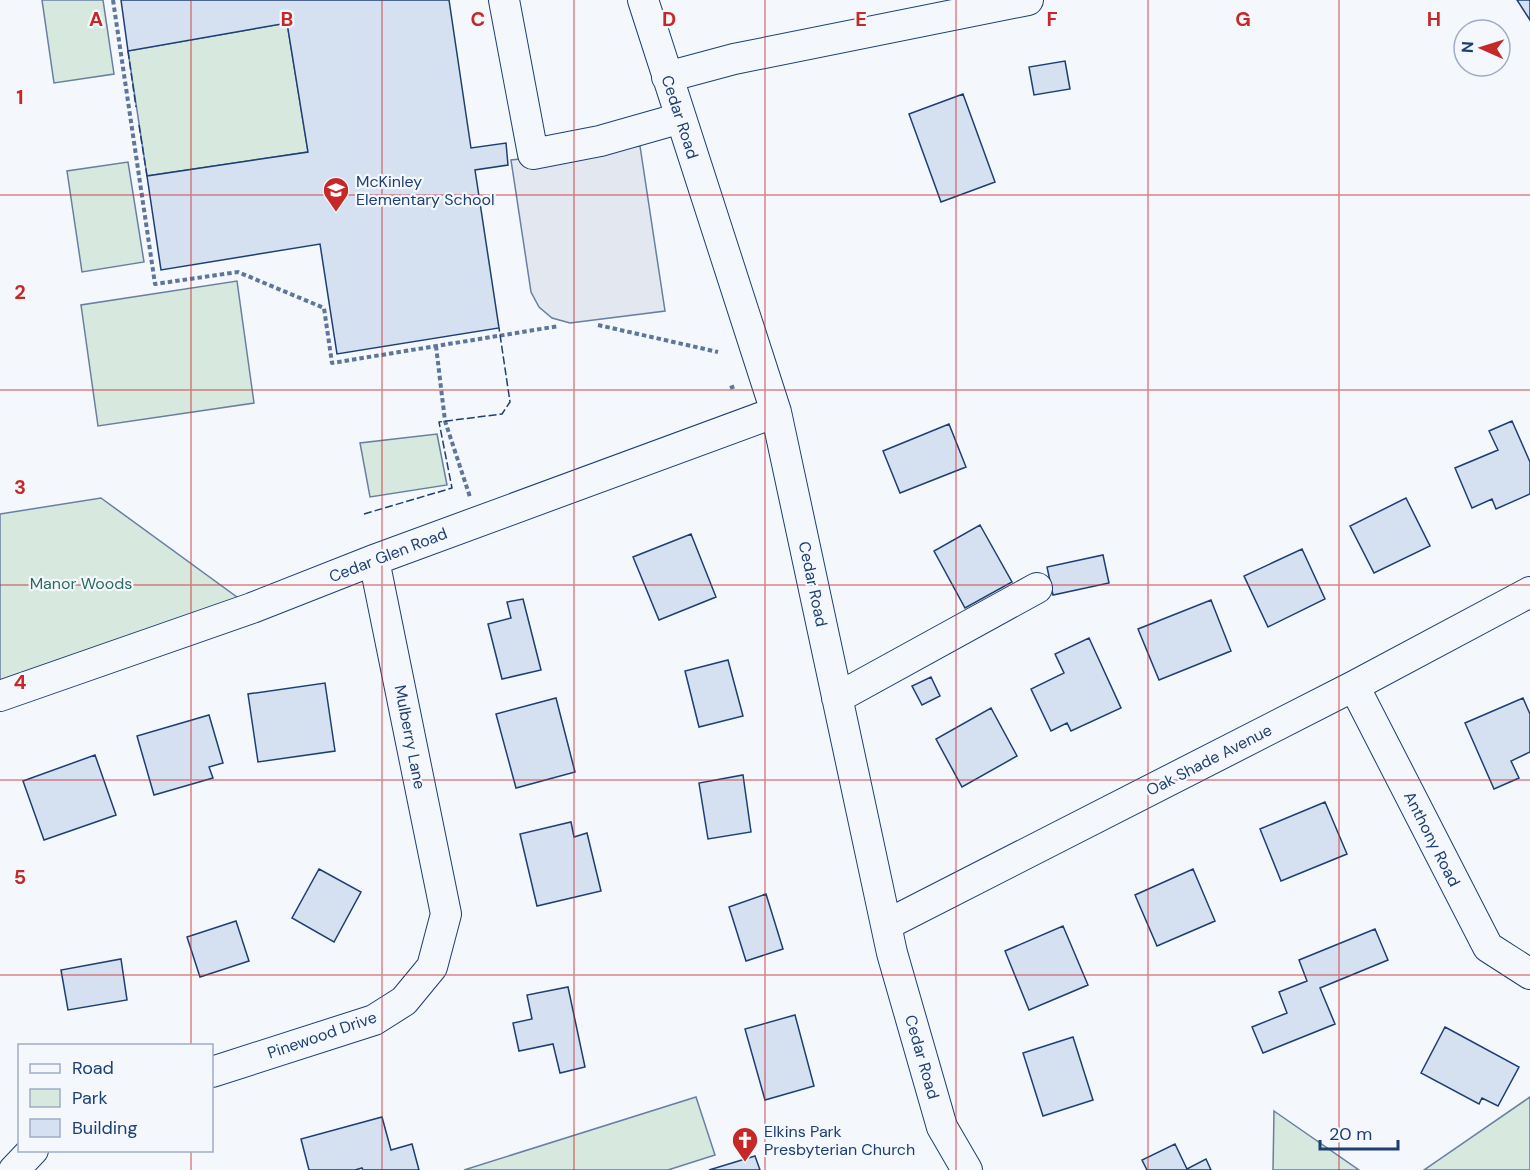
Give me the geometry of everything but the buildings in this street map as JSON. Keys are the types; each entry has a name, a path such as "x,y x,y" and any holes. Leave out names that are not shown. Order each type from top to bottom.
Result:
{"street":[{"path":"504,0 533,154 600,141 681,118"},
{"name":"Cedar Road","path":"643,0 776,412 886,925 942,1127 967,1170"},
{"path":"667,77 734,59 1028,0"},
{"name":"Cedar Glen Road","path":"0,696 252,608 374,560 776,412"},
{"name":"Mulberry Lane","path":"374,560 446,914"},
{"path":"837,698 1037,588"},
{"name":"Oak Shade Avenue","path":"886,925 1354,686 1530,592"},
{"name":"Anthony Road","path":"1354,686 1488,947 1530,974"},
{"name":"Pinewood Drive","path":"213,1072 374,1020 404,1001 432,967 446,914"},
{"path":"14,1170 31,1152"}],"path":[{"path":"113,0 155,284 238,272 324,308 332,363 559,326"},
{"path":"598,325 718,352"},
{"path":"436,346 445,421 471,500"}],"green space":[{"path":"42,0 103,0 114,74 54,83"},
{"path":"287,23 308,152 147,176 128,51"},
{"path":"128,162 144,262 82,272 67,171"},
{"path":"237,281 254,403 98,426 81,305"},
{"path":"437,434 447,485 370,497 360,443"},
{"name":"Manor Woods","path":"101,498 252,608 0,696 0,514"},
{"path":"696,1097 715,1155 668,1170 464,1170"},
{"path":"1530,1097 1530,1170 1424,1170"},
{"path":"1274,1111 1359,1170 1273,1170"}],"shaded area":[{"path":"640,146 665,311 570,323 552,318 539,307 531,292 511,160"}],"fence":[{"path":"128,51 136,107"},
{"path":"139,125 147,176"},
{"path":"364,514 452,488 439,422 502,414 510,402 499,328"}],"place":[{"name":"McKinley Elementary School","path":"336,213"},
{"name":"Elkins Park Presbyterian Church","path":"745,1163"}]}
